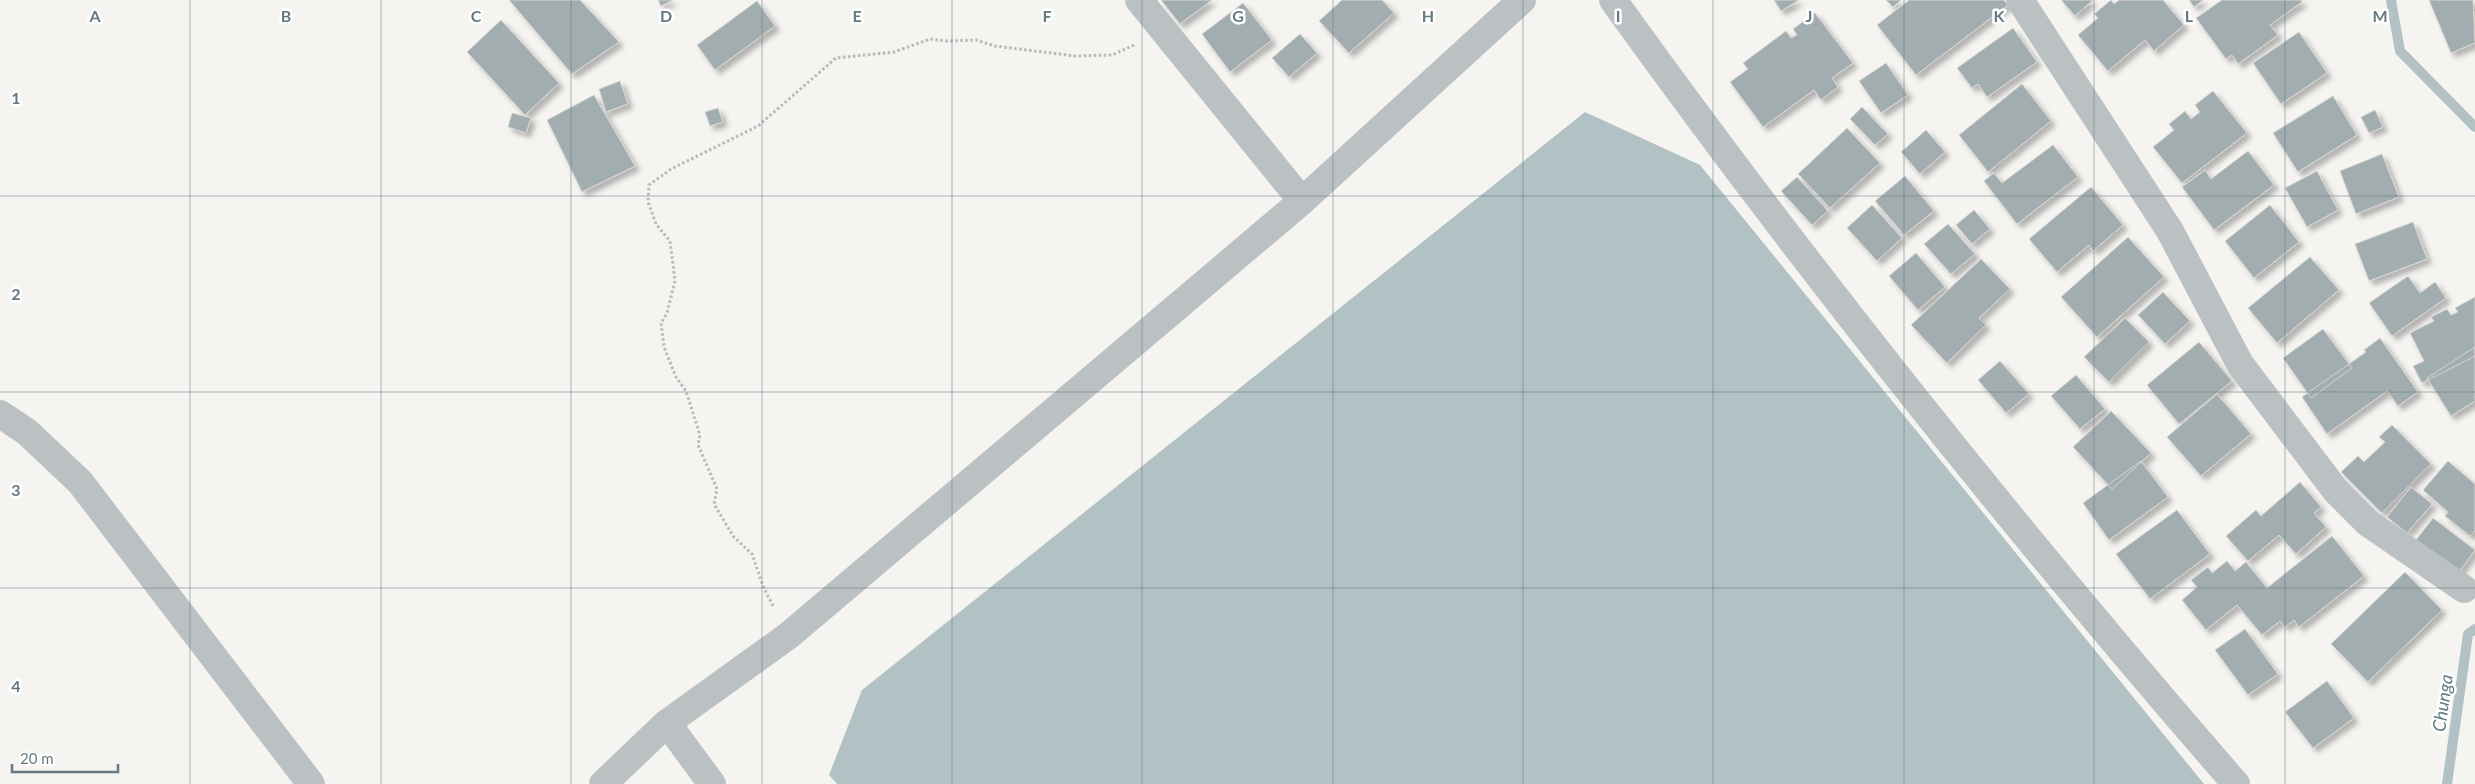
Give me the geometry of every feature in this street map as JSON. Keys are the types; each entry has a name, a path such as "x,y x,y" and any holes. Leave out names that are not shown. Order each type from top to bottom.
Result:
{"street":[{"path":"1139,0 1166,30 1302,201"},
{"path":"603,784 667,723 788,636 1302,201 1522,0"},
{"path":"1613,0 1714,141 1970,468 2159,695 2236,784"},
{"path":"2020,0 2170,231 2240,364 2336,492 2368,523 2464,589"},
{"path":"0,414 27,432 80,482 311,784"},
{"path":"667,723 712,784"}],"path":[{"path":"788,636 763,586 752,554 733,536 714,504 717,490 698,445 700,435 695,418 686,391 676,377 664,347 661,323 667,313 675,281 670,241 656,224 648,202 649,185 671,169 758,126 836,58 894,52 930,38 947,42 976,40 995,46 1075,56 1112,55 1166,30"}],"shaded area":[{"path":"1585,112 1700,165 2204,784 837,784 829,775 862,690"}],"building":[{"path":"509,0 580,0 619,42 572,74"},
{"path":"658,0 673,0 661,6"},
{"path":"1161,0 1212,0 1180,24"},
{"path":"1342,0 1382,0 1394,13 1349,53 1319,21"},
{"path":"1774,0 1799,0 1781,11"},
{"path":"1886,0 1901,0 1893,7"},
{"path":"1909,0 2004,0 2008,5 1916,75 1877,25"},
{"path":"2061,0 2093,0 2075,16"},
{"path":"2111,0 2114,4 2119,0 2163,0 2184,25 2154,51 2145,40 2108,71 2078,35 2098,18 2094,14"},
{"path":"2189,0 2203,0 2194,7"},
{"path":"2222,0 2301,0 2302,2 2270,25 2278,35 2238,64 2232,55 2226,59 2196,18"},
{"path":"2429,0 2473,0 2475,43 2451,53"},
{"path":"757,1 775,26 715,70 697,45"},
{"path":"1243,3 1272,40 1230,72 1202,34"},
{"path":"1815,13 1853,63 1832,78 1838,87 1821,100 1814,90 1763,127 1730,82 1748,69 1743,63 1786,31 1791,38 1797,35 1793,29"},
{"path":"501,20 559,83 525,115 467,52"},
{"path":"2013,28 2037,62 1987,97 1978,84 1972,88 1957,68"},
{"path":"2299,32 2327,73 2281,104 2253,63"},
{"path":"1300,34 1317,53 1289,77 1272,58"},
{"path":"1886,63 1908,95 1881,113 1859,81"},
{"path":"620,81 628,104 606,112 599,89"},
{"path":"2022,84 2051,121 1988,172 1959,135"},
{"path":"2213,91 2247,133 2182,183 2153,147 2174,130 2169,124 2185,111 2191,119 2200,112 2195,105"},
{"path":"594,95 635,166 582,192 547,120"},
{"path":"2333,96 2357,135 2298,172 2273,133"},
{"path":"1862,107 1888,134 1875,145 1850,119"},
{"path":"718,108 723,122 710,126 705,112"},
{"path":"2375,110 2383,127 2369,133 2361,117"},
{"path":"512,113 531,118 526,133 508,127"},
{"path":"1847,128 1880,163 1830,208 1798,174"},
{"path":"1926,130 1945,152 1920,174 1901,152"},
{"path":"2053,145 2078,177 2017,224 1984,181 1994,173 2002,183"},
{"path":"2248,151 2274,185 2214,230 2182,187 2205,170 2211,179"},
{"path":"2382,154 2399,197 2356,214 2340,171"},
{"path":"2317,171 2338,210 2307,227 2285,188"},
{"path":"1905,176 1934,211 1904,235 1875,201"},
{"path":"1797,177 1828,211 1812,225 1781,191"},
{"path":"2091,187 2123,225 2093,251 2089,245 2057,272 2029,239"},
{"path":"1872,205 1902,238 1877,261 1847,228"},
{"path":"2270,205 2299,242 2254,278 2225,241"},
{"path":"1974,210 1990,229 1972,244 1956,225"},
{"path":"2413,222 2427,259 2369,281 2355,244"},
{"path":"1948,224 1975,254 1951,274 1924,244"},
{"path":"2128,237 2164,277 2097,337 2061,297"},
{"path":"1916,253 1945,287 1918,310 1889,276"},
{"path":"2310,257 2339,290 2277,343 2248,308"},
{"path":"1981,259 2010,289 1979,318 1986,325 1947,363 1911,325"},
{"path":"2408,276 2420,293 2435,282 2446,298 2392,336 2369,303"},
{"path":"2163,292 2190,321 2165,344 2138,315"},
{"path":"2475,297 2475,356 2422,383 2413,366 2424,361 2410,333 2434,321 2431,317 2447,309 2451,315 2458,312 2455,308"},
{"path":"2125,318 2149,342 2109,382 2084,357"},
{"path":"2323,329 2352,368 2311,398 2283,358"},
{"path":"2380,338 2418,392 2398,406 2387,391 2327,434 2302,397 2366,352 2364,350"},
{"path":"2199,342 2232,381 2179,424 2147,385"},
{"path":"2475,347 2475,401 2451,416 2427,378"},
{"path":"2000,361 2029,394 2006,413 1978,380"},
{"path":"2076,375 2105,409 2080,429 2051,396"},
{"path":"2217,394 2251,434 2201,476 2167,437"},
{"path":"2111,411 2151,453 2112,489 2073,447"},
{"path":"2392,425 2431,464 2382,513 2341,472 2358,456 2364,462 2385,442 2379,437"},
{"path":"2141,461 2168,497 2109,540 2083,503"},
{"path":"2448,461 2475,484 2475,531 2470,536 2445,516 2448,512 2423,490"},
{"path":"2300,482 2321,507 2314,513 2326,527 2296,554 2279,535 2248,561 2226,536 2256,510 2261,516"},
{"path":"2411,487 2432,504 2407,533 2387,517"},
{"path":"2177,510 2210,554 2150,599 2116,554"},
{"path":"2433,518 2475,550 2459,572 2416,540"},
{"path":"2332,536 2364,576 2299,627 2294,620 2285,627 2280,621 2262,635 2237,605 2206,630 2182,600 2197,587 2191,580 2208,567 2212,573 2227,561 2235,571 2246,562 2267,588"},
{"path":"2405,572 2442,610 2368,682 2331,644"},
{"path":"2245,629 2278,674 2248,695 2215,650"},
{"path":"2327,681 2354,718 2313,748 2285,712"}],"waterway":[{"name":"Chunga","path":"2391,0 2400,51 2475,127"},
{"name":"Chunga","path":"2447,784 2468,634 2475,629"}]}
